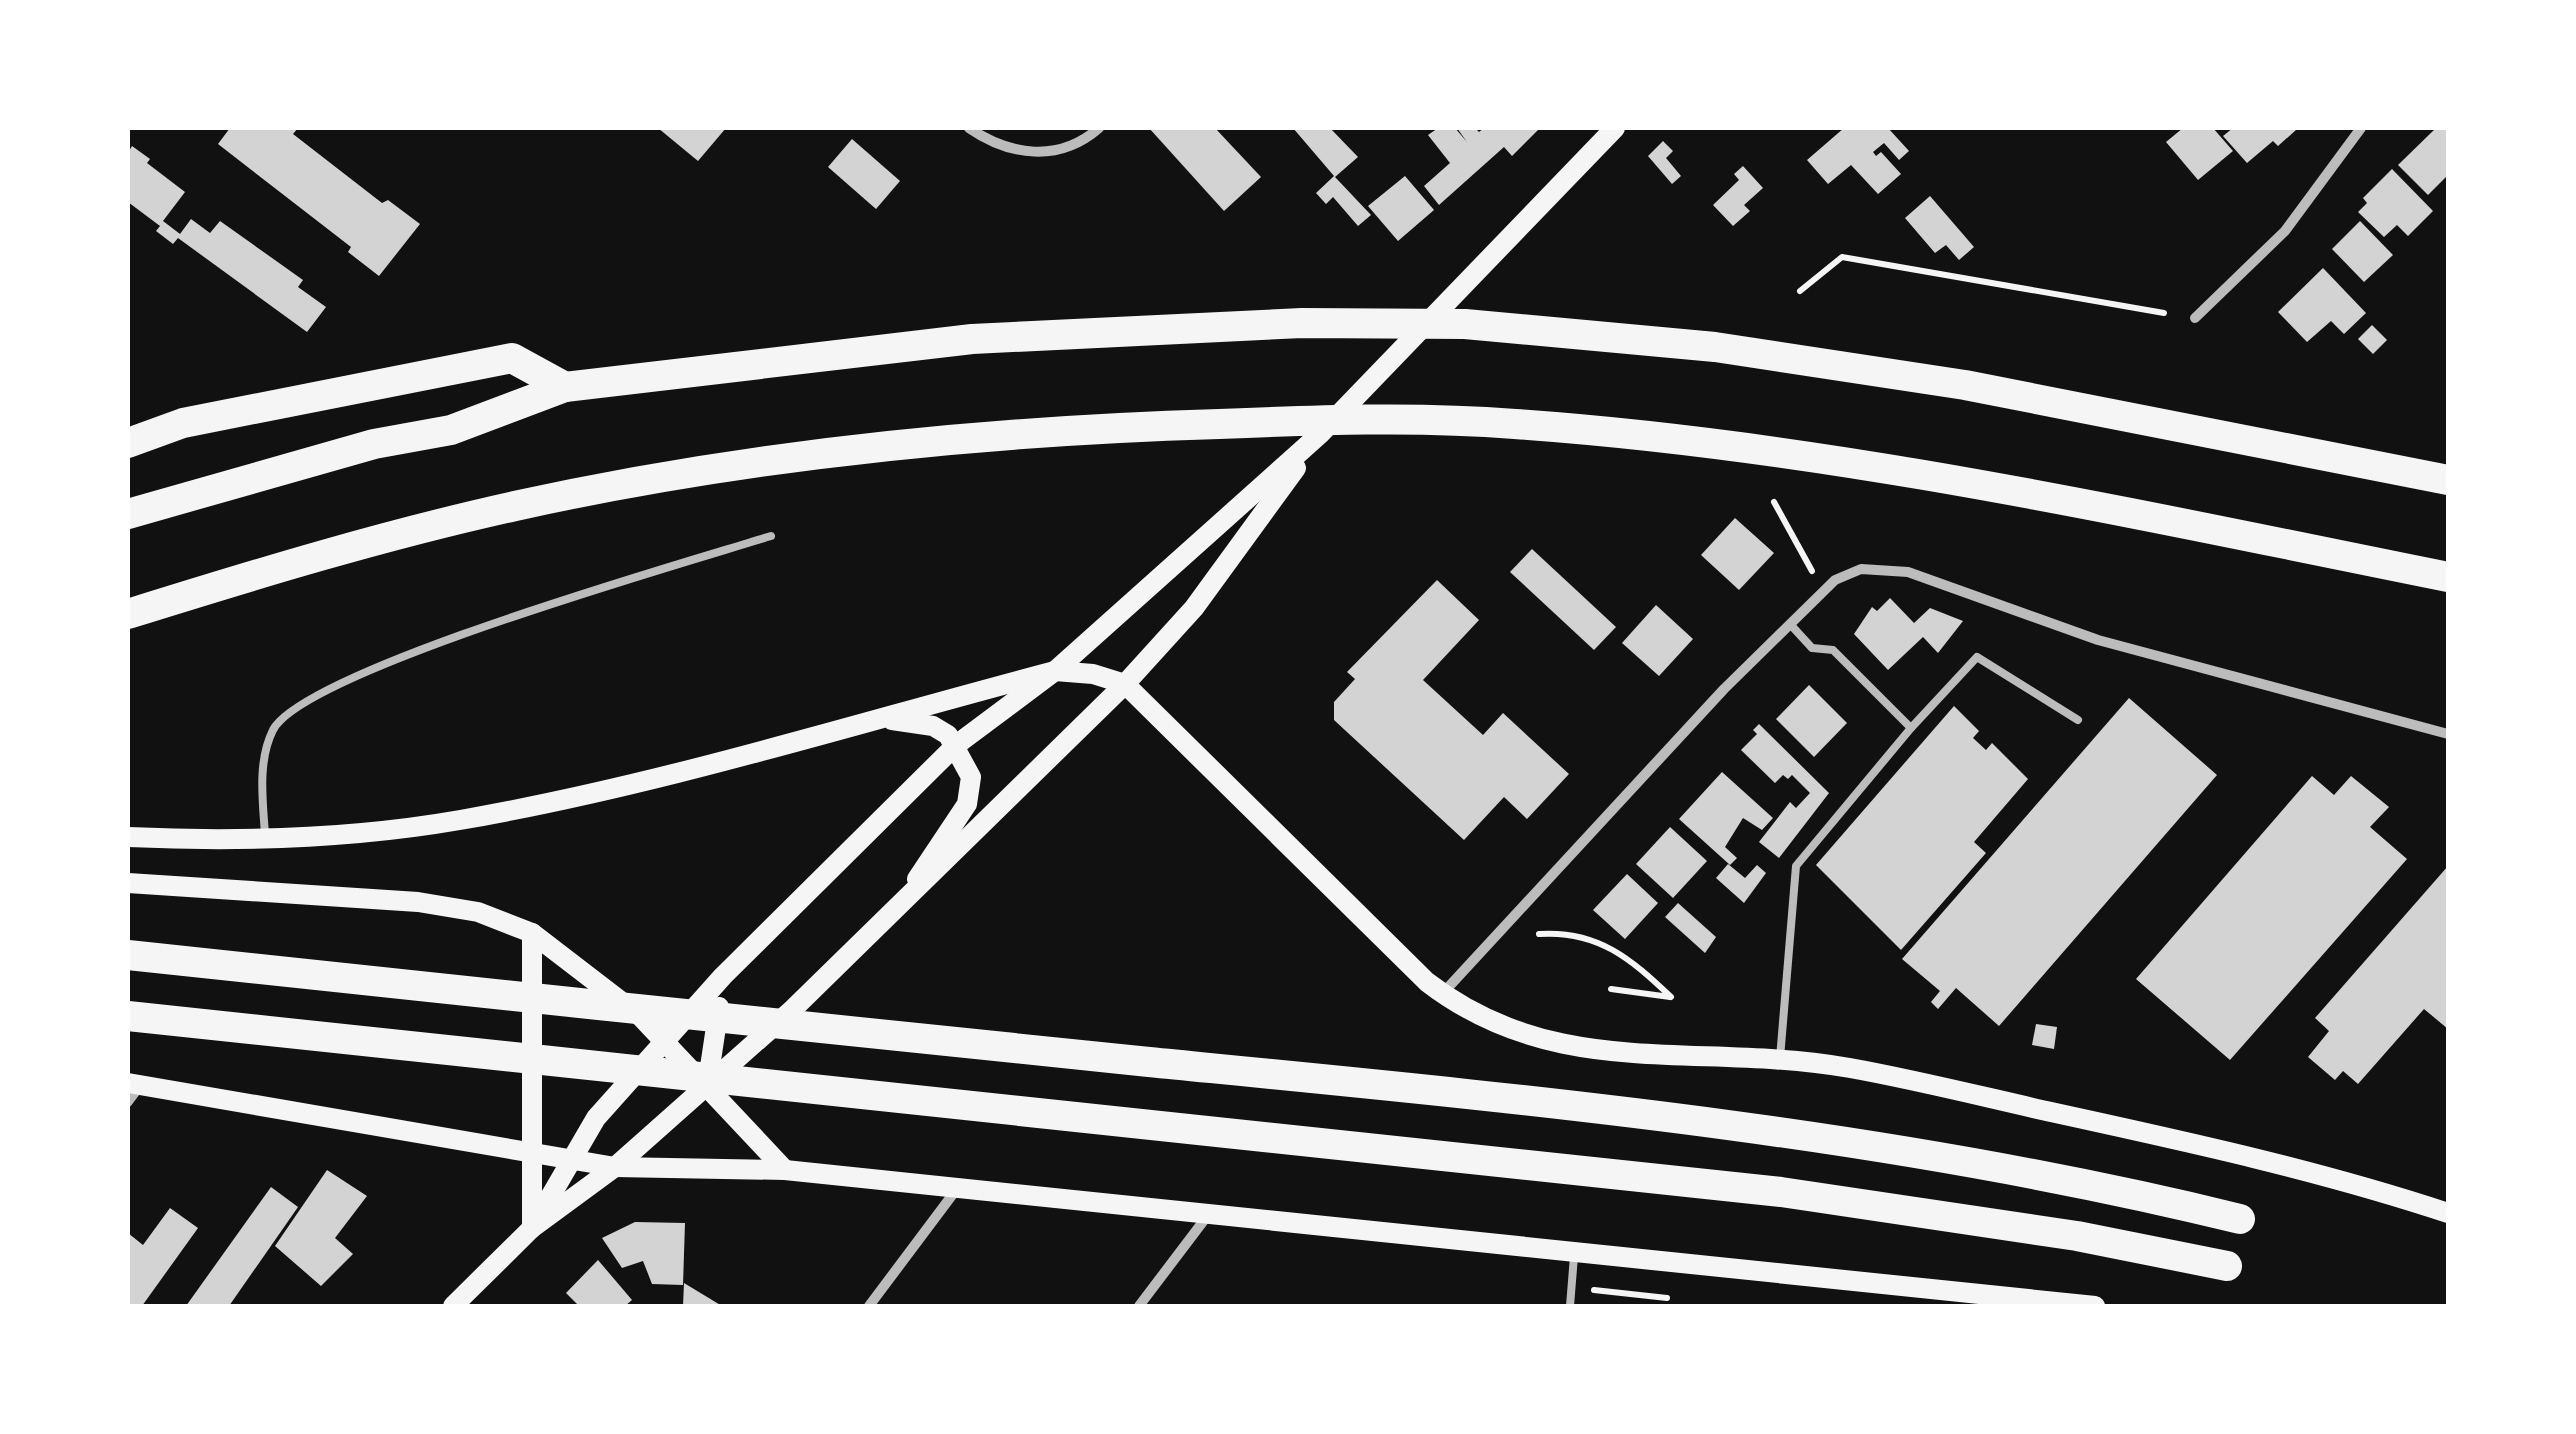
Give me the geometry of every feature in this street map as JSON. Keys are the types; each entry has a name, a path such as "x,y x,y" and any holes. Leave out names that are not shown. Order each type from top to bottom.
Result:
{"highway":[{"path":"128,514 374,444 452,430 565,387 972,339 1206,326 1465,324 1715,347 1965,385 2448,480"},
{"path":"128,443 184,423 512,358 565,387"},
{"path":"128,614 381,538 642,481 862,449 1115,427 1401,420 1513,424 1795,454 1954,478 2448,577"},
{"path":"128,955 1327,1079 1886,1148 2090,1182 2240,1218"},
{"path":"128,1016 1781,1192 2077,1236 2228,1266"}],"main road":[{"path":"532,1228 596,1118 723,976 956,745 1054,671 1320,434 1615,128"},
{"path":"453,1306 532,1228 615,1167 707,1087 1125,684 1194,608 1320,434"},
{"path":"128,837 265,838 474,818 761,751 1054,671 1092,674 1125,684 1442,994 1474,1016 1506,1031 1576,1048 1780,1058 1850,1068 2202,1144 2448,1212"},
{"path":"880,716 933,726 956,745 972,792 930,852 906,898"},
{"path":"128,883 418,902 478,912 532,933 590,974 664,1041 785,1170"},
{"path":"532,933 532,1228"},
{"path":"707,1087 723,976"},
{"path":"134,1084 615,1167 785,1170 2095,1306"}],"street":[{"path":"969,128 995,144 1036,153 1070,145 1099,128"},
{"path":"2195,318 2285,231 2361,128"},
{"path":"1442,994 1790,624 1835,580 1860,568 1908,572 2098,640 2448,734"},
{"path":"869,1306 956,1190"},
{"path":"1139,1306 1208,1214"}],"lane":[{"path":"265,838 263,779 267,748 274,730 300,702 482,628 771,536"},
{"path":"1790,624 1812,648 1832,650 1911,728"},
{"path":"1780,1058 1796,866 1911,728 1977,657 2078,720"},
{"path":"128,1103 134,1084"},
{"path":"1570,1306 1574,1253"}],"path":[{"path":"1800,291 1842,257 2164,313"},
{"path":"1774,502 1812,571"},
{"path":"1540,934 1581,935 1614,947 1671,998 1611,989"},
{"path":"1594,1290 1667,1298"}],"building":[{"path":"230,128 298,128 293,134 382,203 388,200 420,224 379,276 348,252 351,247 218,144"},
{"path":"658,128 726,128 698,161"},
{"path":"1149,128 1215,128 1261,177 1224,211"},
{"path":"1293,128 1330,128 1358,157 1335,177 1371,215 1358,226 1333,197 1326,204 1316,193 1334,176"},
{"path":"1438,128 1455,128 1467,142 1457,128 1475,128 1479,132 1484,128 1540,128 1512,156 1504,147 1439,205 1424,186 1450,163 1428,135"},
{"path":"1844,128 1888,128 1909,151 1899,160 1884,143 1873,152 1876,156 1881,152 1901,174 1878,194 1851,165 1828,184 1807,160"},
{"path":"2183,128 2213,128 2233,151 2198,180 2166,142"},
{"path":"2233,128 2296,130 2278,146 2273,141 2247,163 2223,136"},
{"path":"2436,128 2448,128 2448,175 2428,195 2398,165"},
{"path":"852,139 900,181 876,209 828,167"},
{"path":"1663,141 1673,151 1666,158 1681,176 1672,184 1648,156"},
{"path":"132,146 150,159 147,163 185,192 163,221 180,234 191,219 210,233 220,221 303,280 298,287 326,307 307,332 178,238 173,244 156,231 160,226 128,202 128,153"},
{"path":"1743,166 1763,188 1744,205 1750,211 1733,226 1713,205 1739,180 1734,174"},
{"path":"2392,169 2433,211 2408,236 2397,225 2384,237 2358,212 2367,203 2363,198"},
{"path":"1405,176 1434,210 1398,241 1368,206"},
{"path":"1930,196 1974,247 1959,260 1946,245 1935,253 1905,218"},
{"path":"2360,221 2393,255 2364,282 2332,249"},
{"path":"2323,268 2366,313 2344,334 2331,321 2307,342 2278,312"},
{"path":"2372,325 2387,340 2373,354 2358,339"},
{"path":"1735,518 1774,553 1739,590 1701,555"},
{"path":"1532,549 1616,627 1594,650 1510,572"},
{"path":"1437,580 1479,620 1423,680 1483,735 1503,713 1569,774 1527,819 1504,797 1464,840 1334,720 1334,702 1355,679 1347,672"},
{"path":"1890,598 1914,623 1930,608 1963,621 1938,653 1923,637 1888,670 1854,634 1872,607 1877,611"},
{"path":"1656,605 1693,639 1659,676 1622,643"},
{"path":"1809,685 1847,723 1814,757 1776,719"},
{"path":"2129,698 2217,775 1999,1026 1956,988 1938,1009 1931,1002 1940,991 1902,959"},
{"path":"1954,706 1979,731 1973,738 1986,750 1992,743 2028,779 1974,842 1986,853 1901,950 1816,865"},
{"path":"1759,724 1829,793 1779,858 1759,842 1790,802 1796,808 1810,793 1792,775 1788,779 1783,775 1775,783 1741,750 1757,734 1753,730"},
{"path":"1722,772 1773,818 1762,830 1743,818 1725,847 1737,858 1730,865 1679,819"},
{"path":"2312,776 2334,795 2351,776 2389,807 2370,827 2407,859 2230,1060 2136,979"},
{"path":"1670,827 1707,861 1673,898 1636,864"},
{"path":"1728,864 1745,878 1757,865 1766,873 1744,903 1716,878"},
{"path":"2448,866 2448,1029 2424,1009 2358,1084 2343,1071 2335,1080 2308,1057 2329,1031 2315,1018"},
{"path":"1627,874 1658,903 1625,939 1593,910"},
{"path":"1678,903 1716,937 1705,953 1665,917"},
{"path":"2036,1024 2057,1027 2054,1049 2032,1045"},
{"path":"327,1170 367,1196 335,1238 353,1254 321,1286 275,1246"},
{"path":"271,1187 298,1207 229,1306 186,1306"},
{"path":"170,1208 198,1228 142,1306 128,1306 128,1233 143,1245"},
{"path":"635,1222 685,1223 683,1285 652,1284 643,1261 622,1268 602,1238"},
{"path":"598,1260 632,1300 625,1306 579,1306 566,1293"},
{"path":"684,1283 722,1306 683,1306"}]}
